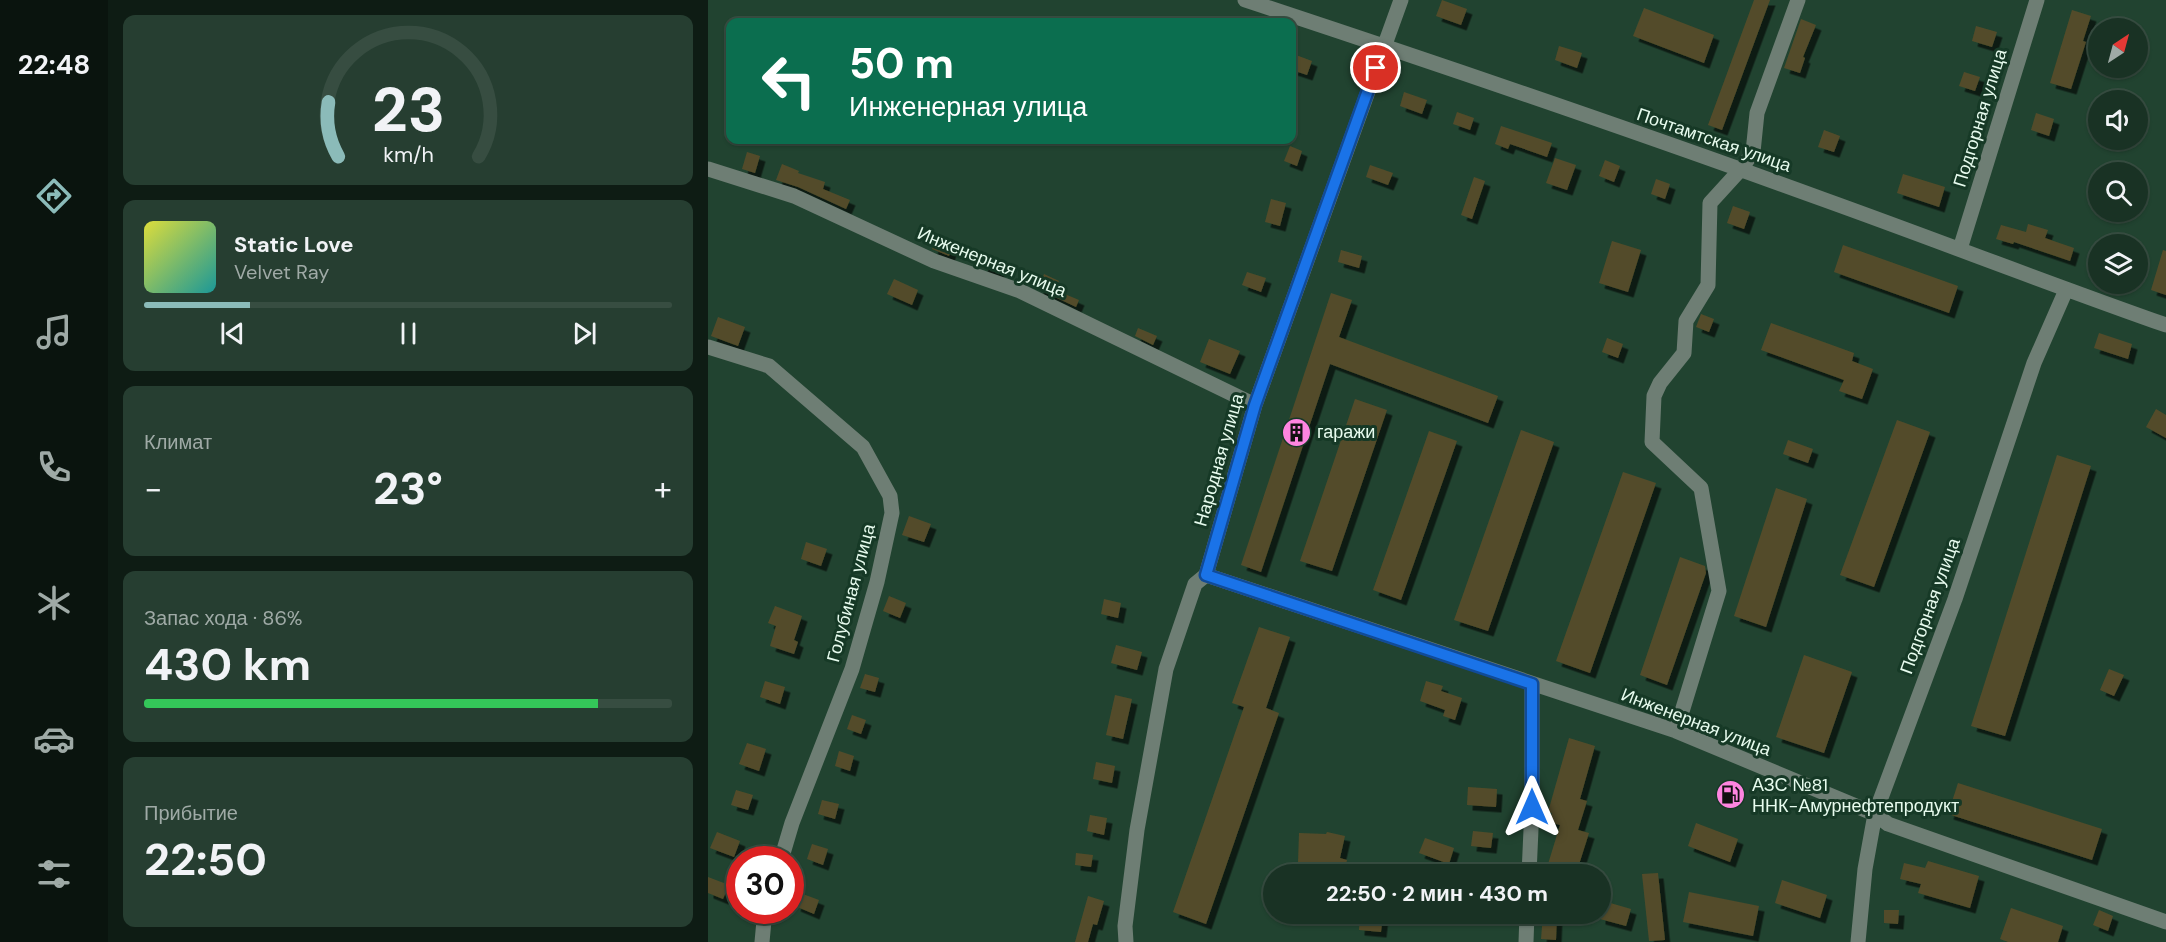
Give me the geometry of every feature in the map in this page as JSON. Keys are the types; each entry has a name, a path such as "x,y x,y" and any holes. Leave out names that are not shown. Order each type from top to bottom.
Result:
{"street":[{"name":"Почтамтская улица","path":"1245,0 1384,45 1741,169 2166,325"},
{"name":"Народная улица","path":"1125,942 1137,830 1166,669 1195,584 1206,575 1255,405 1401,0"},
{"path":"1676,731 1719,591 1701,488 1652,442 1654,396 1660,383 1684,353 1686,321 1708,285 1710,203 1753,152 1757,113 1798,0"},
{"name":"Подгорная улица","path":"1960,249 2037,0"},
{"name":"Инженерная улица","path":"708,169 794,196 933,261 1020,291 1255,405"},
{"name":"Подгорная улица","path":"1858,942 1865,869 1875,814 1955,599 2034,363 2066,290"},
{"name":"Голубиная улица","path":"708,347 769,366 863,447 891,496 892,513 877,582 852,669 785,846"},
{"name":"Инженерная улица","path":"1206,575 1676,731 1875,814 1888,824 2166,922"},
{"path":"1529,864 1532,684"},
{"path":"762,942 764,924"},
{"path":"1526,942 1527,924"}],"building":[{"path":"1442,0 1467,9 1461,25 1436,16"},
{"path":"1754,0 1770,0 1722,130 1708,125"},
{"path":"1644,8 1714,35 1704,63 1633,36"},
{"path":"2072,10 2091,16 2088,18 2083,41 2086,42 2071,89 2050,83"},
{"path":"1801,19 1816,25 1803,57 1805,58 1800,73 1784,68"},
{"path":"1976,26 1997,32 1992,47 1972,41"},
{"path":"1559,46 1582,53 1577,68 1555,60"},
{"path":"1296,55 1312,61 1307,75 1296,71"},
{"path":"1964,72 1980,77 1975,91 1959,86"},
{"path":"1404,92 1427,100 1422,114 1400,106"},
{"path":"1457,112 1474,118 1470,130 1453,124"},
{"path":"2036,113 2054,119 2049,136 2031,130"},
{"path":"1501,126 1552,143 1547,157 1510,144 1508,149 1495,144"},
{"path":"1824,130 1840,136 1834,152 1818,147"},
{"path":"1290,146 1302,151 1297,166 1284,161"},
{"path":"747,152 760,156 755,173 742,169"},
{"path":"1555,158 1576,165 1567,190 1546,183"},
{"path":"1605,160 1620,166 1614,182 1599,176"},
{"path":"782,164 799,171 798,173 825,182 823,189 850,200 846,209 798,187 776,180"},
{"path":"1370,165 1393,173 1388,185 1366,177"},
{"path":"1903,174 1945,187 1939,207 1897,193"},
{"path":"1474,177 1485,181 1472,219 1461,215"},
{"path":"1656,179 1670,184 1665,199 1651,194"},
{"path":"1271,199 1286,203 1280,226 1265,222"},
{"path":"1733,206 1750,212 1744,229 1727,223"},
{"path":"2028,224 2048,230 2045,238 2074,248 2070,261 2014,242 2013,244 1996,239 2001,225 2026,232"},
{"path":"936,239 953,245 949,256 932,249"},
{"path":"1612,241 1641,250 1628,292 1599,283"},
{"path":"1843,245 1958,286 1949,313 1834,272"},
{"path":"1341,250 1362,256 1359,268 1338,262"},
{"path":"2163,250 2166,251 2166,295 2151,290"},
{"path":"987,254 1003,261 998,273 982,267"},
{"path":"1247,272 1266,278 1261,292 1242,285"},
{"path":"1044,274 1059,281 1055,290 1079,300 1076,307 1038,289"},
{"path":"894,279 918,290 912,305 887,294"},
{"path":"1331,293 1352,300 1339,337 1498,396 1488,423 1330,364 1261,572 1241,565"},
{"path":"1701,314 1714,319 1709,332 1696,327"},
{"path":"718,317 745,327 738,346 711,336"},
{"path":"1771,323 1854,353 1852,361 1873,369 1862,399 1839,391 1844,380 1761,350"},
{"path":"1138,328 1157,336 1153,345 1135,336"},
{"path":"2099,333 2132,344 2128,359 2094,348"},
{"path":"1607,338 1623,344 1618,358 1602,352"},
{"path":"1209,339 1240,351 1230,374 1200,362"},
{"path":"1355,399 1387,410 1332,571 1300,561"},
{"path":"2156,409 2166,415 2166,438 2146,427"},
{"path":"1897,420 1930,432 1874,587 1840,575"},
{"path":"1521,430 1554,442 1488,631 1454,620"},
{"path":"1429,431 1457,441 1401,600 1373,590"},
{"path":"1788,440 1813,449 1808,463 1783,454"},
{"path":"2057,455 2091,466 2005,736 1971,726"},
{"path":"1623,472 1656,483 1590,673 1556,661"},
{"path":"1776,488 1807,499 1766,627 1734,616"},
{"path":"909,516 931,524 924,542 902,535"},
{"path":"806,542 827,549 821,566 801,559"},
{"path":"1680,557 1705,566 1706,573 1667,685 1640,675"},
{"path":"889,596 906,603 900,618 883,611"},
{"path":"1104,599 1121,603 1118,618 1101,614"},
{"path":"775,606 802,616 794,640 798,642 794,654 770,646 776,626 768,623"},
{"path":"1259,627 1290,637 1266,708 1279,713 1206,924 1173,912 1244,707 1232,703"},
{"path":"1116,645 1142,652 1137,670 1111,663"},
{"path":"1804,655 1852,672 1824,753 1776,737"},
{"path":"2109,669 2124,675 2114,696 2100,690"},
{"path":"865,674 879,678 875,692 860,688"},
{"path":"765,681 785,687 780,704 760,697"},
{"path":"1426,681 1443,686 1441,691 1462,698 1455,720 1443,716 1445,710 1420,701"},
{"path":"1115,695 1132,699 1123,739 1106,735"},
{"path":"852,715 866,720 861,734 847,729"},
{"path":"1569,738 1595,746 1580,799 1587,801 1578,830 1589,833 1579,864 1548,864 1560,825 1549,822 1552,813 1548,812"},
{"path":"747,743 766,749 759,771 739,764"},
{"path":"839,751 854,756 850,771 835,766"},
{"path":"1096,762 1115,766 1112,783 1093,779"},
{"path":"1958,783 2102,829 2092,860 1948,814"},
{"path":"1468,787 1497,789 1496,807 1467,805"},
{"path":"736,790 753,795 748,810 731,805"},
{"path":"822,800 839,804 835,819 818,814"},
{"path":"1090,815 1107,818 1104,835 1087,831"},
{"path":"1696,823 1738,839 1730,862 1688,846"},
{"path":"1473,831 1493,833 1491,848 1471,846"},
{"path":"717,832 740,841 738,846 726,846 726,854 710,848"},
{"path":"1327,832 1345,836 1340,858 1347,860 1346,864 1298,864 1299,833 1326,834"},
{"path":"1425,838 1454,848 1449,864 1419,853"},
{"path":"812,844 828,849 823,865 807,859"},
{"path":"1076,853 1093,855 1091,867 1075,865"},
{"path":"1928,861 1979,876 1970,908 1918,893 1921,884 1900,879 1904,863 1925,868"},
{"path":"1658,873 1665,940 1649,941 1642,874"},
{"path":"708,877 726,884 723,899 708,893"},
{"path":"1782,880 1827,895 1820,918 1775,903"},
{"path":"1689,892 1759,906 1753,936 1683,922"},
{"path":"804,894 819,900 814,914 804,910"},
{"path":"1088,896 1104,901 1097,925 1093,924 1088,942 1075,942"},
{"path":"1611,903 1631,909 1626,926 1611,922"},
{"path":"2011,908 2063,926 2058,942 2008,942 2000,939"},
{"path":"1884,910 1899,910 1898,924 1884,923"},
{"path":"2099,910 2113,916 2108,931 2093,925"},
{"path":"1359,924 1382,924 1381,932 1359,930"},
{"path":"1542,924 1557,924 1556,940 1541,939"}],"place":[{"name":"гаражи","path":"1296,432"},
{"name":"АЗС №81 ННК-Амурнефтепродукт","path":"1731,795"}],"route":[{"path":"1376,68 1255,405 1206,575 1532,684 1532,807"}]}
